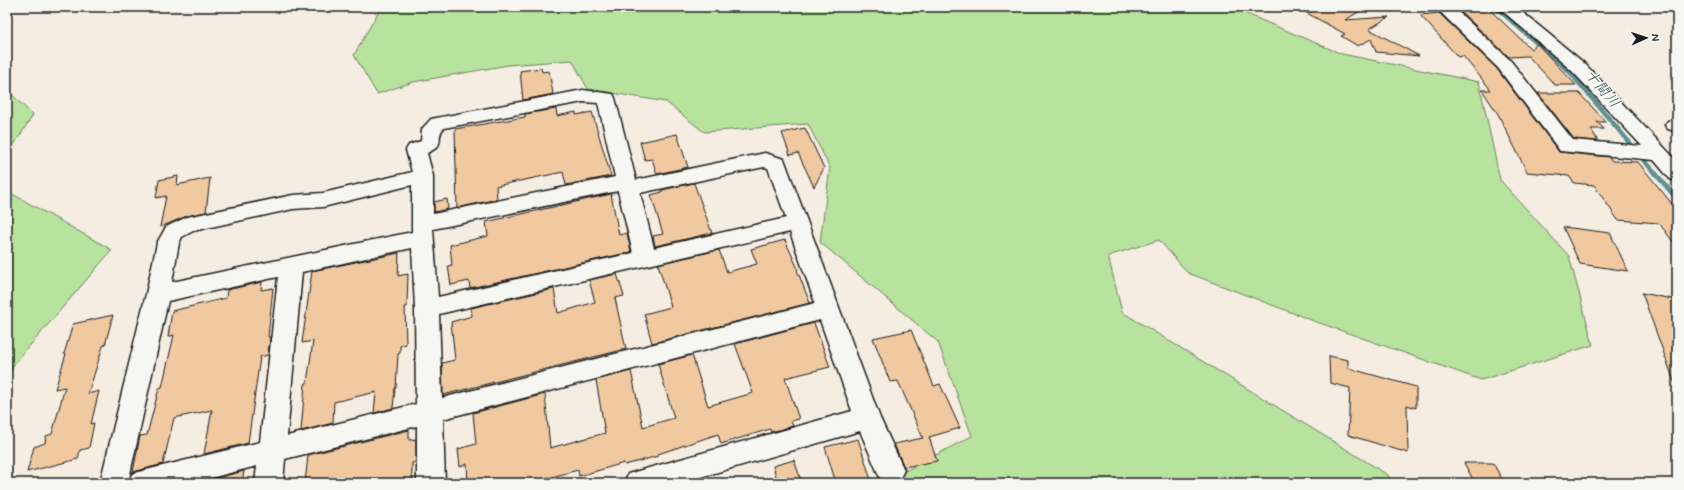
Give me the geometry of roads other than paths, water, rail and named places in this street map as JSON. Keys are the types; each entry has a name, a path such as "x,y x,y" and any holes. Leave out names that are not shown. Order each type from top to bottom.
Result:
{"street":[{"path":"1444,7 1504,64 1567,146 1660,154"},
{"path":"1506,7 1578,67 1677,174"},
{"path":"431,483 427,308 422,231 423,176 416,150 430,144 432,129 438,123 583,96 606,98 646,258"},
{"path":"158,294 291,265 422,231 628,185 765,160 777,164 867,418 890,470"},
{"path":"114,483 158,294 168,243 174,232 187,225 293,202 323,200 423,176"},
{"path":"427,308 798,223"},
{"path":"269,483 291,265"},
{"path":"142,483 429,412 828,309"},
{"path":"638,483 867,418"}],"waterway":[{"name":"十間川","path":"1496,7 1569,71 1677,199"}]}
